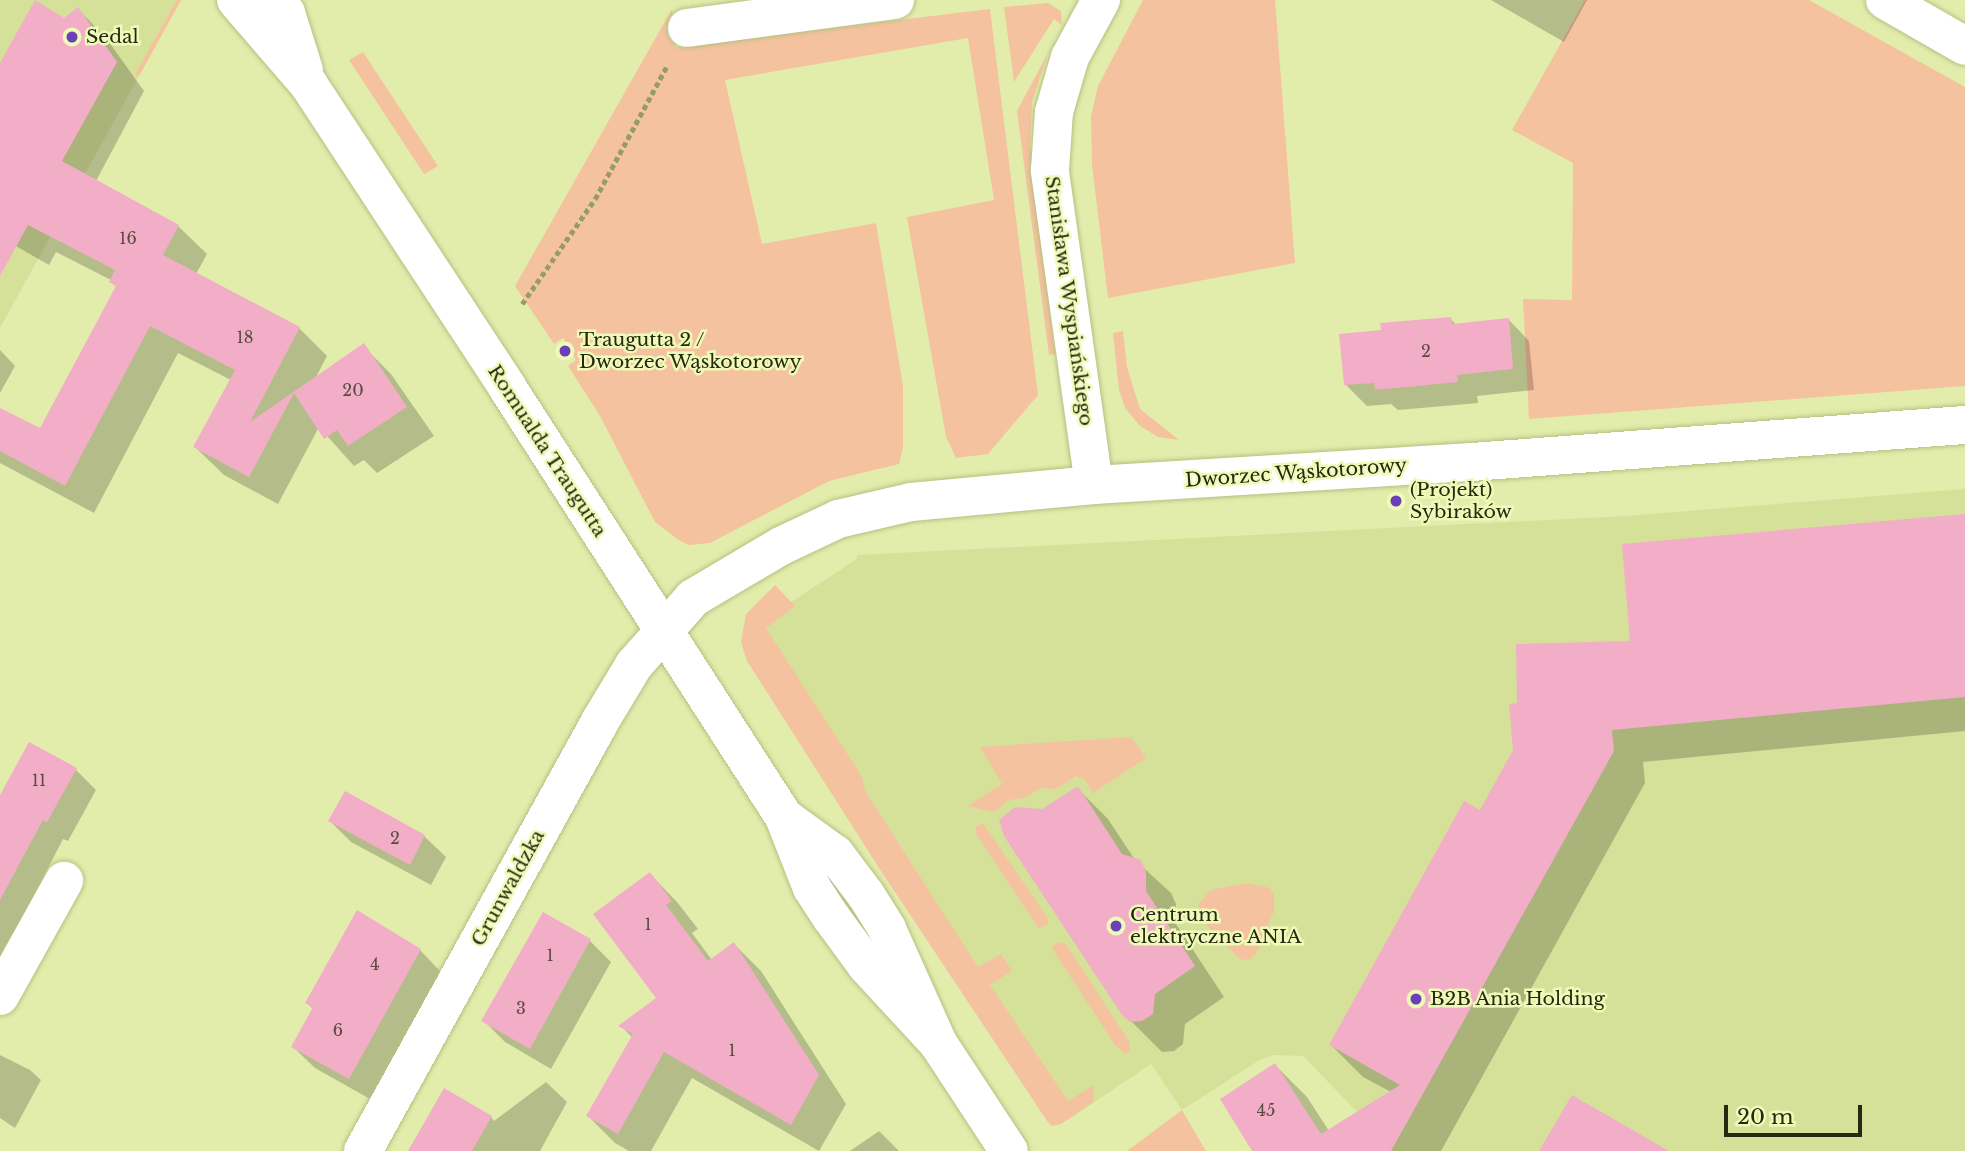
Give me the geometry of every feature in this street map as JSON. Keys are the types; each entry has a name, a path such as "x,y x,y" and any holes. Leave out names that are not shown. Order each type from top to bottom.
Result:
{"street":[{"name":"Romualda Traugutta","path":"236,0 309,85 784,817 835,854 866,895 887,929 938,1043 1009,1151"},
{"name":"Romualda Traugutta","path":"277,0 286,13 309,85"},
{"path":"687,28 895,0"},
{"name":"Stanisława Wyspiańskiego","path":"1094,485 1050,170 1054,112 1070,57 1101,0"},
{"path":"1885,0 1965,46"},
{"name":"Dworzec Wąskotorowy","path":"663,631 693,598 727,575 838,519 911,502 1094,485 1472,462 1965,425"},
{"name":"Grunwaldzka","path":"363,1151 599,723 635,664 663,631"},
{"path":"0,996 64,881"}],"path":[{"path":"522,304 595,199 687,28"}],"shaded area":[{"path":"0,0 181,0 0,328"},
{"path":"177,0 181,0 139,76 135,74"},
{"path":"1143,0 1275,0 1295,263 1108,298 1092,165 1091,116 1098,86"},
{"path":"1585,0 1809,0 1965,87 1965,386 1529,419 1523,299 1572,300 1573,163 1512,130"},
{"path":"1048,3 1061,11 1062,25 1054,19 1014,82 1004,7"},
{"path":"672,9 676,47 990,9 1038,395 988,454 956,458 946,437 907,217 994,200 968,38 725,80 762,244 876,223 903,386 903,448 899,464 829,481 710,543 689,545 655,522 600,416 568,366 576,360 563,338 554,344 515,286"},
{"path":"363,52 438,166 424,174 349,60"},
{"path":"1048,53 1032,102 1030,145 1055,354 1049,355 1017,111"},
{"path":"1123,331 1127,367 1140,409 1179,440 1158,437 1140,426 1125,408 1119,390 1113,333"},
{"path":"1965,489 1965,1151 1391,1151 1392,1148 1303,1056 1272,1055 1258,1061 1182,1110 1151,1064 1068,1120 754,626 857,559 857,555 1625,516"},
{"path":"775,585 795,606 766,628 862,777 865,791 978,967 1001,954 1012,971 990,985 1068,1101 1094,1085 1093,1102 1061,1124 1052,1126 1047,1121 879,868 747,661 741,642 746,614"},
{"path":"1131,737 1146,758 1093,793 1084,779 1076,776 1056,789 1041,788 1024,798 1009,800 994,812 968,806 1002,784 980,747"},
{"path":"983,823 1047,917 1048,924 1039,929 976,834 976,827"},
{"path":"1246,883 1270,888 1274,895 1274,911 1256,954 1241,960 1207,926 1198,904 1211,890"},
{"path":"1060,942 1066,944 1130,1043 1130,1050 1126,1055 1115,1045 1051,947"},
{"path":"1182,1110 1206,1151 1127,1151"}],"building":[{"path":"35,0 64,18 78,7 117,62 62,161 179,225 163,255 300,327 250,422 364,343 407,407 348,446 337,430 324,439 294,393 249,477 193,447 235,370 150,326 65,486 0,451 0,408 40,428 116,286 109,282 115,270 28,225 0,276 0,63"},
{"path":"1451,317 1452,324 1509,318 1513,369 1457,375 1458,382 1375,390 1374,383 1344,385 1339,334 1381,330 1380,323"},
{"path":"1965,514 1965,697 1612,730 1614,751 1391,1151 1252,1151 1220,1099 1275,1063 1321,1134 1400,1085 1329,1045 1464,801 1480,810 1513,750 1509,704 1517,703 1516,644 1630,641 1622,544"},
{"path":"29,742 77,768 47,822 43,820 0,900 0,795"},
{"name":"Centrum elektryczne ANIA","path":"1078,786 1122,854 1141,860 1146,872 1146,891 1195,966 1155,994 1153,1014 1142,1021 1130,1022 1122,1015 1004,836 999,820 1015,807 1042,809"},
{"path":"345,791 425,835 410,865 328,821"},
{"path":"650,872 672,901 666,905 708,961 734,942 819,1075 791,1125 664,1052 618,1134 586,1116 633,1034 618,1026 656,998 593,914"},
{"path":"357,910 421,949 349,1079 291,1047 313,1007 305,1003"},
{"path":"543,912 591,939 530,1049 481,1021"},
{"path":"444,1088 492,1116 472,1151 408,1151"},
{"path":"1572,1095 1669,1151 1539,1151"}],"place":[{"name":"Sedal","path":"72,37"},
{"name":"Traugutta 2 / Dworzec Wąskotorowy","path":"565,351"},
{"name":"(Projekt) Sybiraków","path":"1396,501"},
{"name":"Centrum elektryczne ANIA","path":"1116,926"},
{"name":"B2B Ania Holding","path":"1416,999"}]}
